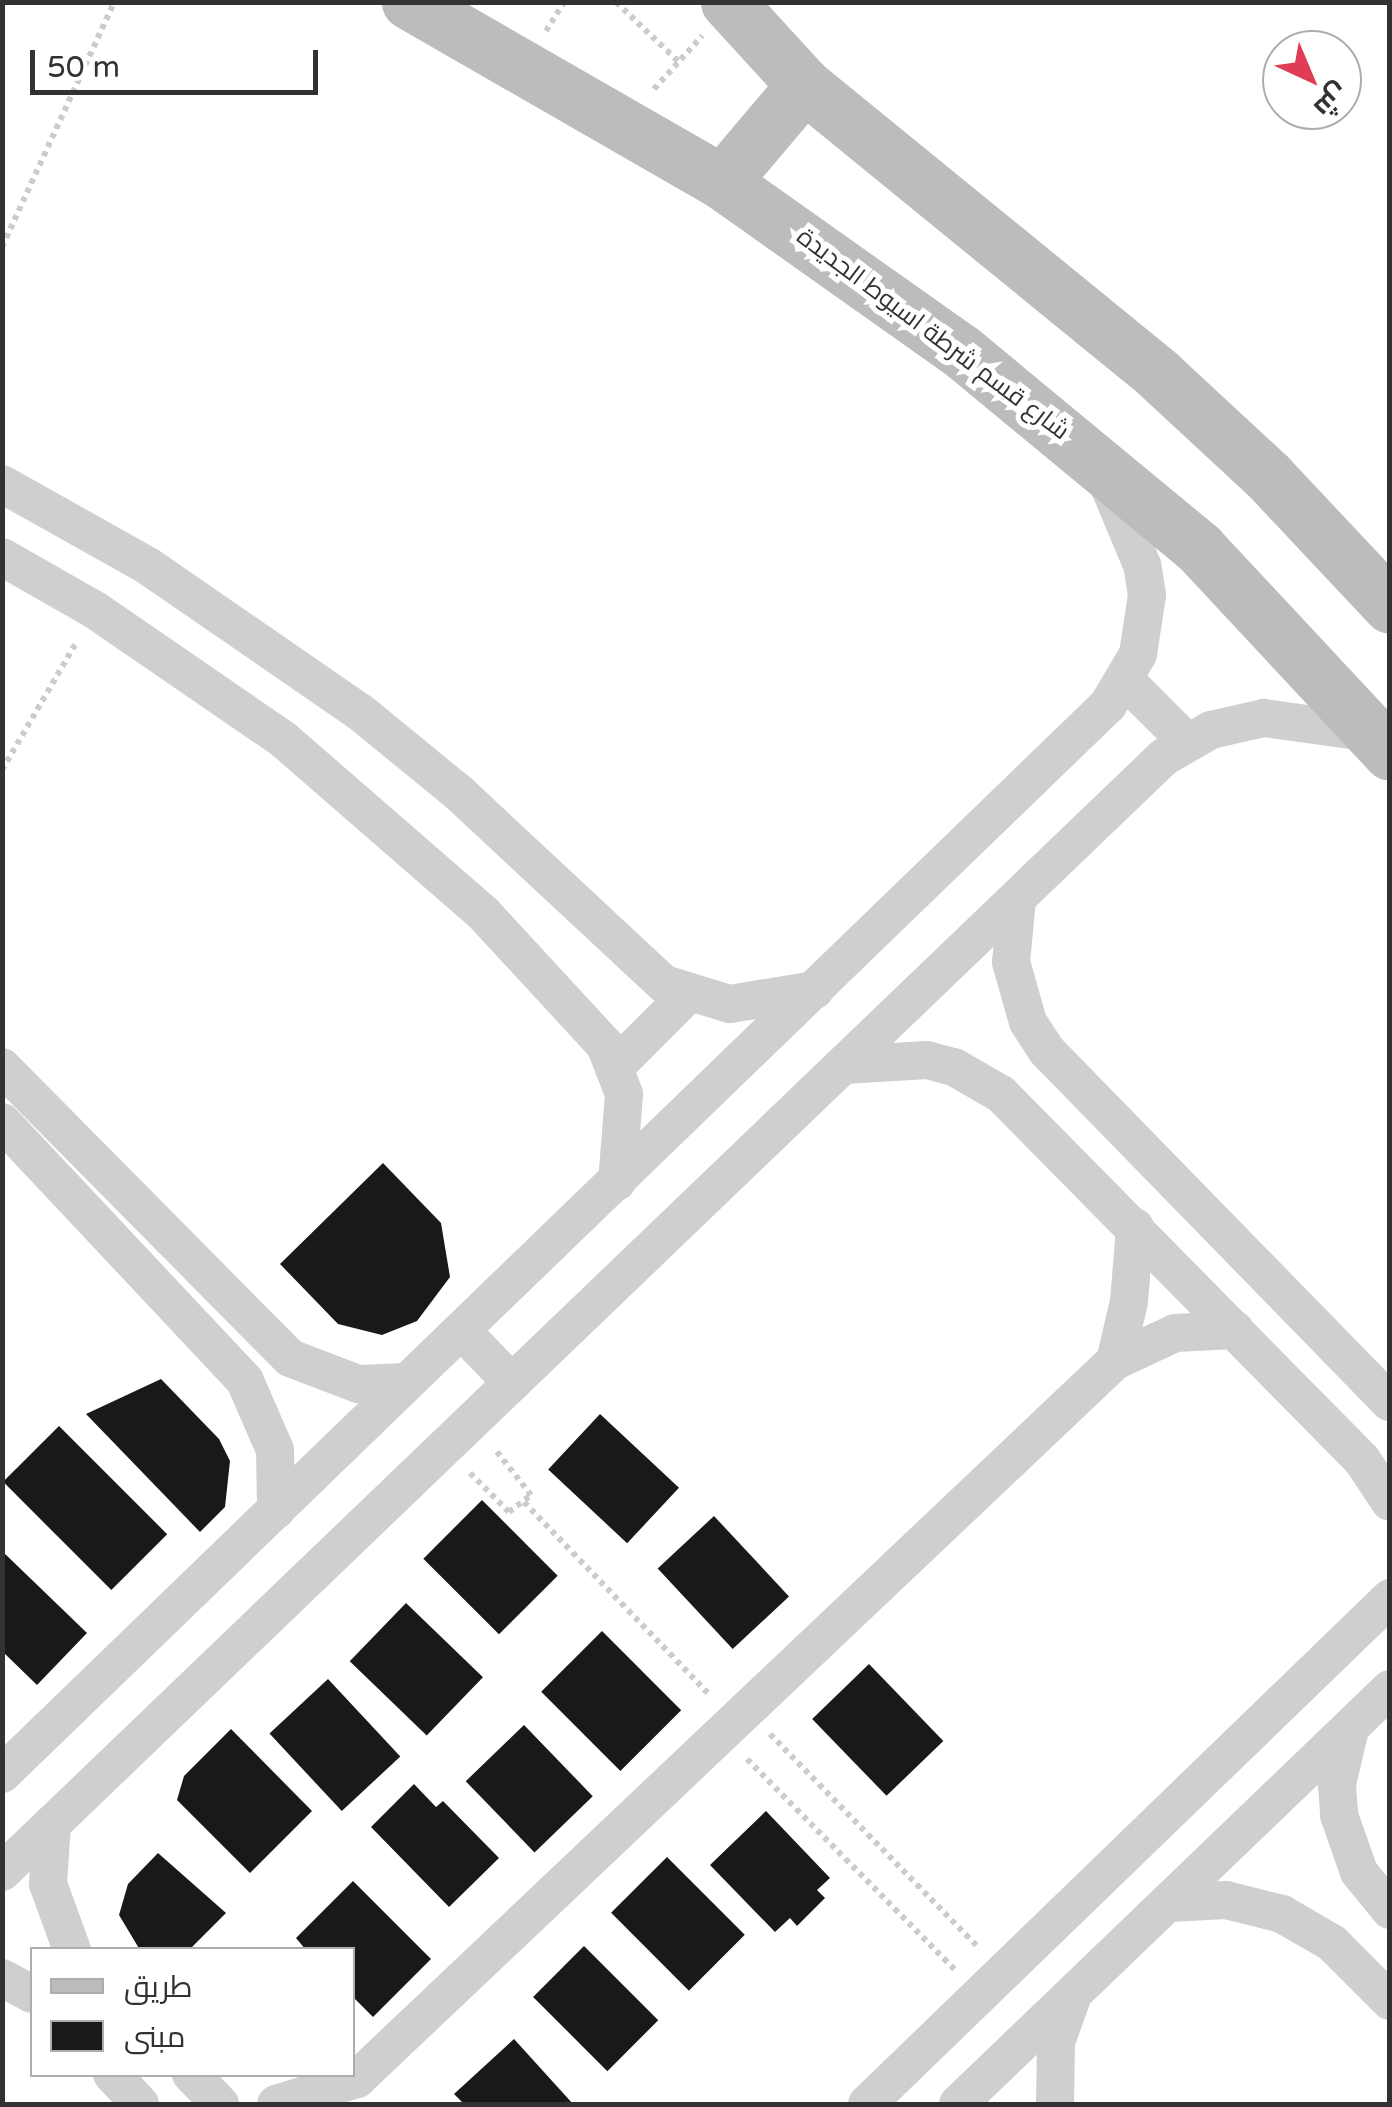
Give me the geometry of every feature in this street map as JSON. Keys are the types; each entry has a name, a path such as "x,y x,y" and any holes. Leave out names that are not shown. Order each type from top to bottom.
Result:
{"main road":[{"name":"شارع قسم شرطة اسيوط الجديدة","path":"408,2 624,122 838,260 1097,459 1199,548 1381,743"},
{"path":"729,4 804,84 1159,374 1268,476 1390,606"},
{"path":"722,182 804,84"}],"street":[{"path":"2,1774 1088,728 1126,681 1142,640 1147,595 1137,551 1097,459"},
{"path":"2,484 148,566 360,712 541,867 645,970 687,996 754,1004 817,989"},
{"path":"2,557 95,610 284,740 428,860 577,1011 615,1067 626,1120 617,1182"},
{"path":"1126,681 1186,741"},
{"path":"2,1872 1186,741 1264,718 1381,743"},
{"path":"1017,899 1011,962 1028,1022 1046,1050 1388,1400 1343,1441"},
{"path":"615,1067 687,996"},
{"path":"1001,1094 1046,1050"},
{"path":"844,1065 927,1060 954,1067 1001,1094 1343,1441 1390,1502"},
{"path":"2,1067 271,1342 313,1372 358,1384 407,1382"},
{"path":"2,1122 17,1153 231,1364 264,1420 275,1450 276,1510"},
{"path":"1115,1361 1129,1302 1135,1226"},
{"path":"276,2104 351,2092 1115,1361 1175,1333 1235,1330"},
{"path":"462,1331 512,1383"},
{"path":"264,1420 313,1372"},
{"path":"867,2104 1390,1598"},
{"path":"958,2104 1390,1689"},
{"path":"1351,1726 1336,1784 1339,1815 1359,1872 1390,1910"},
{"path":"52,1824 48,1884 71,1947"},
{"path":"1092,1888 1134,1934"},
{"path":"1168,1903 1226,1900 1282,1914 1332,1943 1390,2001"},
{"path":"2,1978 30,1993"},
{"path":"1054,2104 1056,2042 1075,1991"},
{"path":"115,2077 140,2104"},
{"path":"194,2077 222,2104"}],"path":[{"path":"2,247 114,2"},
{"path":"616,2 679,62"},
{"path":"624,122 729,4"},
{"path":"2,770 95,610"},
{"path":"457,1435 532,1489 524,1502 509,1512 457,1435"},
{"path":"524,1502 992,1984"},
{"path":"734,1722 992,1984"}],"building":[{"path":"383,1163 441,1223 450,1277 417,1321 382,1335 338,1324 280,1264"},
{"path":"161,1379 219,1439 230,1461 225,1507 200,1532 86,1414"},
{"path":"600,1414 679,1488 627,1543 548,1470"},
{"path":"59,1426 167,1534 111,1590 3,1482"},
{"path":"482,1500 558,1576 499,1634 423,1559"},
{"path":"714,1516 789,1596 733,1649 658,1569"},
{"path":"2,1551 87,1633 37,1685 2,1651"},
{"path":"406,1603 483,1677 427,1736 350,1661"},
{"path":"602,1631 681,1710 620,1771 541,1692"},
{"path":"869,1664 943,1741 887,1796 812,1719"},
{"path":"328,1679 400,1757 342,1811 269,1734"},
{"path":"524,1725 593,1796 535,1852 466,1781"},
{"path":"231,1729 312,1811 250,1873 177,1800 184,1776"},
{"path":"414,1784 436,1807 443,1801 499,1858 449,1907 371,1827"},
{"path":"766,1811 830,1878 817,1890 825,1898 797,1926 790,1918 775,1932 710,1865"},
{"path":"158,1853 226,1913 192,1947 138,1947 119,1915 128,1884"},
{"path":"667,1857 745,1935 689,1991 611,1913"},
{"path":"353,1881 431,1959 373,2017 355,1999 355,1947 304,1947 296,1938"},
{"path":"584,1946 658,2020 607,2071 533,1997"},
{"path":"514,2039 573,2104 464,2104 454,2094"}]}
